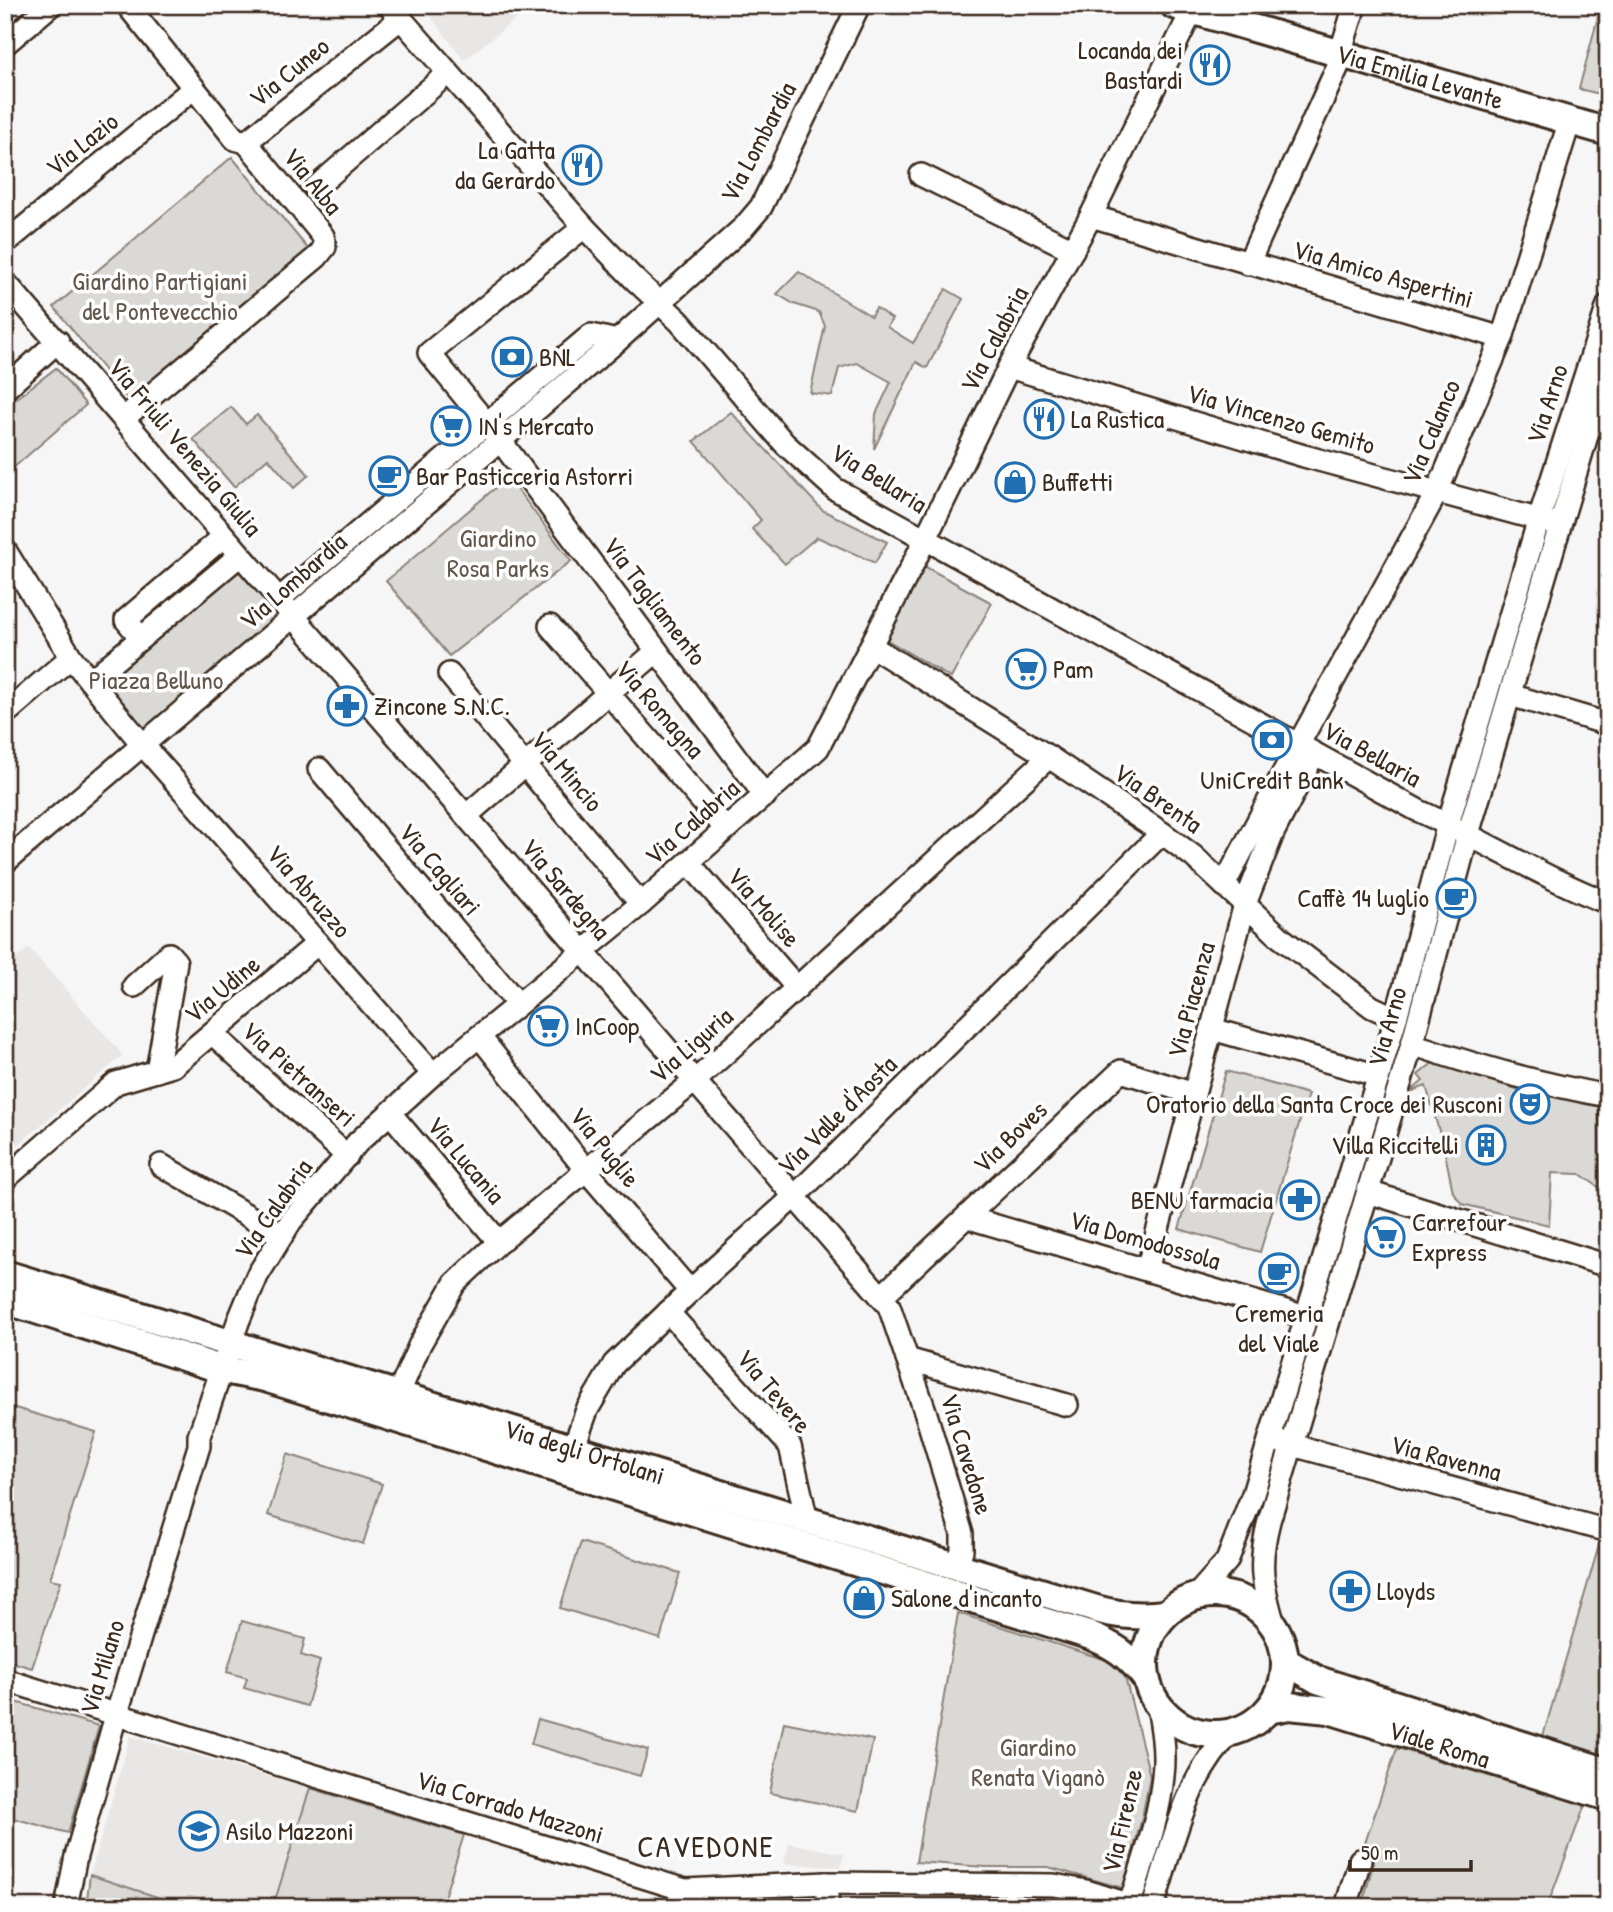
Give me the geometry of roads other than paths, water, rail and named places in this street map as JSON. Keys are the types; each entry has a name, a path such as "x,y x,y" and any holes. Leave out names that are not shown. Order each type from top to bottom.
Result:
{"main road":[{"name":"Via Emilia Levante","path":"1183,8 1233,14 1342,55 1608,132"},
{"name":"Via degli Ortolani","path":"5,1274 1118,1615 1140,1617 1165,1614"},
{"name":"Via degli Ortolani","path":"5,1300 224,1370 265,1378 1088,1635 1117,1648 1131,1658 1145,1676"},
{"path":"1215,1594 1231,1595 1263,1612 1274,1625 1282,1643 1285,1661 1284,1679 1278,1696 1268,1710 1251,1724 1232,1732 1212,1734 1193,1731 1178,1724 1158,1706 1145,1676 1144,1658 1154,1627 1165,1614 1179,1603 1196,1596 1215,1594"},
{"name":"Viale Roma","path":"1285,1661 1318,1680 1608,1772"},
{"name":"Viale Roma","path":"1268,1710 1289,1706 1329,1710 1608,1797"}],"street":[{"path":"5,44 51,5"},
{"path":"127,5 234,139 246,142"},
{"name":"Via Lombardia","path":"5,862 294,617 494,431 592,335 617,341 723,248 761,207 859,5"},
{"name":"Via Amico Aspertini","path":"1248,264 1342,55 1355,5"},
{"name":"Via Calabria","path":"232,1344 257,1276 281,1235 358,1142 433,1074 689,863 818,748 872,646 1009,367 1091,216 1183,8"},
{"name":"Via Bellaria","path":"394,12 584,227 632,278 660,302 785,444 835,489 1306,750 1552,878 1608,903"},
{"name":"Via Cuneo","path":"246,142 394,12"},
{"path":"315,188 448,73"},
{"name":"Via Lazio","path":"5,243 194,88"},
{"name":"Via Calanco","path":"1306,750 1437,492 1502,338 1570,120"},
{"name":"Via Alba","path":"124,418 317,257 325,247 323,236 246,142"},
{"path":"921,175 1073,250"},
{"name":"Via Amico Aspertini","path":"1091,216 1502,338"},
{"path":"494,431 429,353 584,227"},
{"name":"Via Friuli Venezia Giulia","path":"5,282 294,617"},
{"name":"Via Arno","path":"1274,1625 1264,1591 1262,1549 1412,1044 1468,834 1510,695 1549,522 1608,305"},
{"path":"5,389 58,341"},
{"name":"Via Vincenzo Gemito","path":"1009,367 1304,456 1549,522"},
{"name":"Via Arno","path":"1196,1596 1227,1561 1253,1494 1396,1018 1448,824 1549,522 1607,372"},
{"name":"Via Lombardia","path":"278,600 494,431"},
{"name":"Via Tagliamento","path":"494,431 765,796"},
{"path":"141,638 125,620 223,537"},
{"path":"5,550 71,657 143,745"},
{"path":"90,681 239,556"},
{"name":"Via Sardegna","path":"294,617 795,1196"},
{"name":"Via Romagna","path":"550,626 726,829"},
{"name":"Via Brenta","path":"872,646 1049,757 1194,856 1281,938 1346,989 1372,1007 1396,1018"},
{"path":"467,815 657,651"},
{"path":"5,714 71,657"},
{"name":"Via Mincio","path":"449,674 641,904"},
{"path":"1510,695 1608,724"},
{"name":"Via Abruzzo","path":"143,745 433,1074"},
{"path":"1224,885 1306,750"},
{"name":"Via Piacenza","path":"1147,1270 1245,904 1306,750"},
{"name":"Via Liguria","path":"398,1395 419,1345 455,1283 499,1242 695,1080 1049,757"},
{"name":"Via Cagliari","path":"319,769 518,1004"},
{"name":"Via Valle d'Aosta","path":"573,1449 587,1410 614,1364 795,1196 1162,834"},
{"name":"Via Molise","path":"689,863 797,988"},
{"name":"Via Udine","path":"5,1179 116,1083 173,1066 318,943"},
{"name":"Via Udine","path":"134,986 169,954 176,962 157,1071"},
{"path":"1213,1029 1379,1076"},
{"name":"Via Pietranseri","path":"213,1034 346,1156"},
{"name":"Via Puglie","path":"480,1037 586,1170 690,1291"},
{"path":"1412,1044 1507,1074 1608,1096"},
{"name":"Via Boves","path":"881,1297 1121,1070 1194,1094"},
{"name":"Via Lucania","path":"390,1113 499,1242"},
{"path":"161,1165 281,1235"},
{"path":"1368,1192 1608,1266"},
{"name":"Via Cavedone","path":"795,1196 890,1306 962,1534 962,1550 957,1567"},
{"name":"Via Domodossola","path":"971,1214 976,1220 1306,1317"},
{"name":"Via Tevere","path":"668,1312 790,1446 807,1521"},
{"name":"Via Milano","path":"66,1906 76,1856 116,1715 200,1446 199,1436 232,1344"},
{"name":"Via Cavedone","path":"907,1359 1067,1405"},
{"name":"Via Ravenna","path":"1269,1439 1608,1531"},
{"name":"Via Corrado Mazzoni","path":"5,1680 673,1887 706,1889 826,1883 1054,1885 1086,1891 1132,1906"},
{"name":"Via Firenze","path":"1132,1906 1159,1805 1163,1775 1164,1755 1158,1706"},
{"name":"Via Firenze","path":"1153,1907 1194,1785 1217,1746 1232,1732"},
{"path":"1346,1907 1360,1860"},
{"path":"826,1883 828,1907"},
{"path":"1054,1885 1056,1907"}],"place":[{"name":"Locanda dei Bastardi","path":"1210,65"},
{"name":"La Gatta da Gerardo","path":"582,165"},
{"name":"BNL","path":"512,357"},
{"name":"La Rustica","path":"1044,419"},
{"name":"IN's Mercato","path":"451,426"},
{"name":"Bar Pasticceria Astorri","path":"389,476"},
{"name":"Buffetti","path":"1015,482"},
{"name":"Pam","path":"1026,669"},
{"name":"Zincone S.N.C.","path":"347,706"},
{"name":"UniCredit Bank","path":"1272,740"},
{"name":"Caffè 14 luglio","path":"1456,898"},
{"name":"InCoop","path":"548,1026"},
{"name":"Oratorio della Santa Croce dei Rusconi","path":"1530,1104"},
{"name":"Villa Riccitelli","path":"1486,1145"},
{"name":"BENU farmacia","path":"1300,1200"},
{"name":"Carrefour Express","path":"1385,1237"},
{"name":"Cremeria del Viale","path":"1279,1273"},
{"name":"Lloyds","path":"1350,1591"},
{"name":"Salone d'incanto","path":"864,1598"},
{"name":"Asilo Mazzoni","path":"199,1831"}],"district":[{"name":"CAVEDONE","path":"706,1847"}],"park label":[{"name":"Giardino Partigiani del Pontevecchio","path":"160,296"},
{"name":"Giardino Rosa Parks","path":"498,553"},
{"name":"Piazza Belluno","path":"156,680"},
{"name":"Giardino Renata Viganò","path":"1038,1762"}]}
